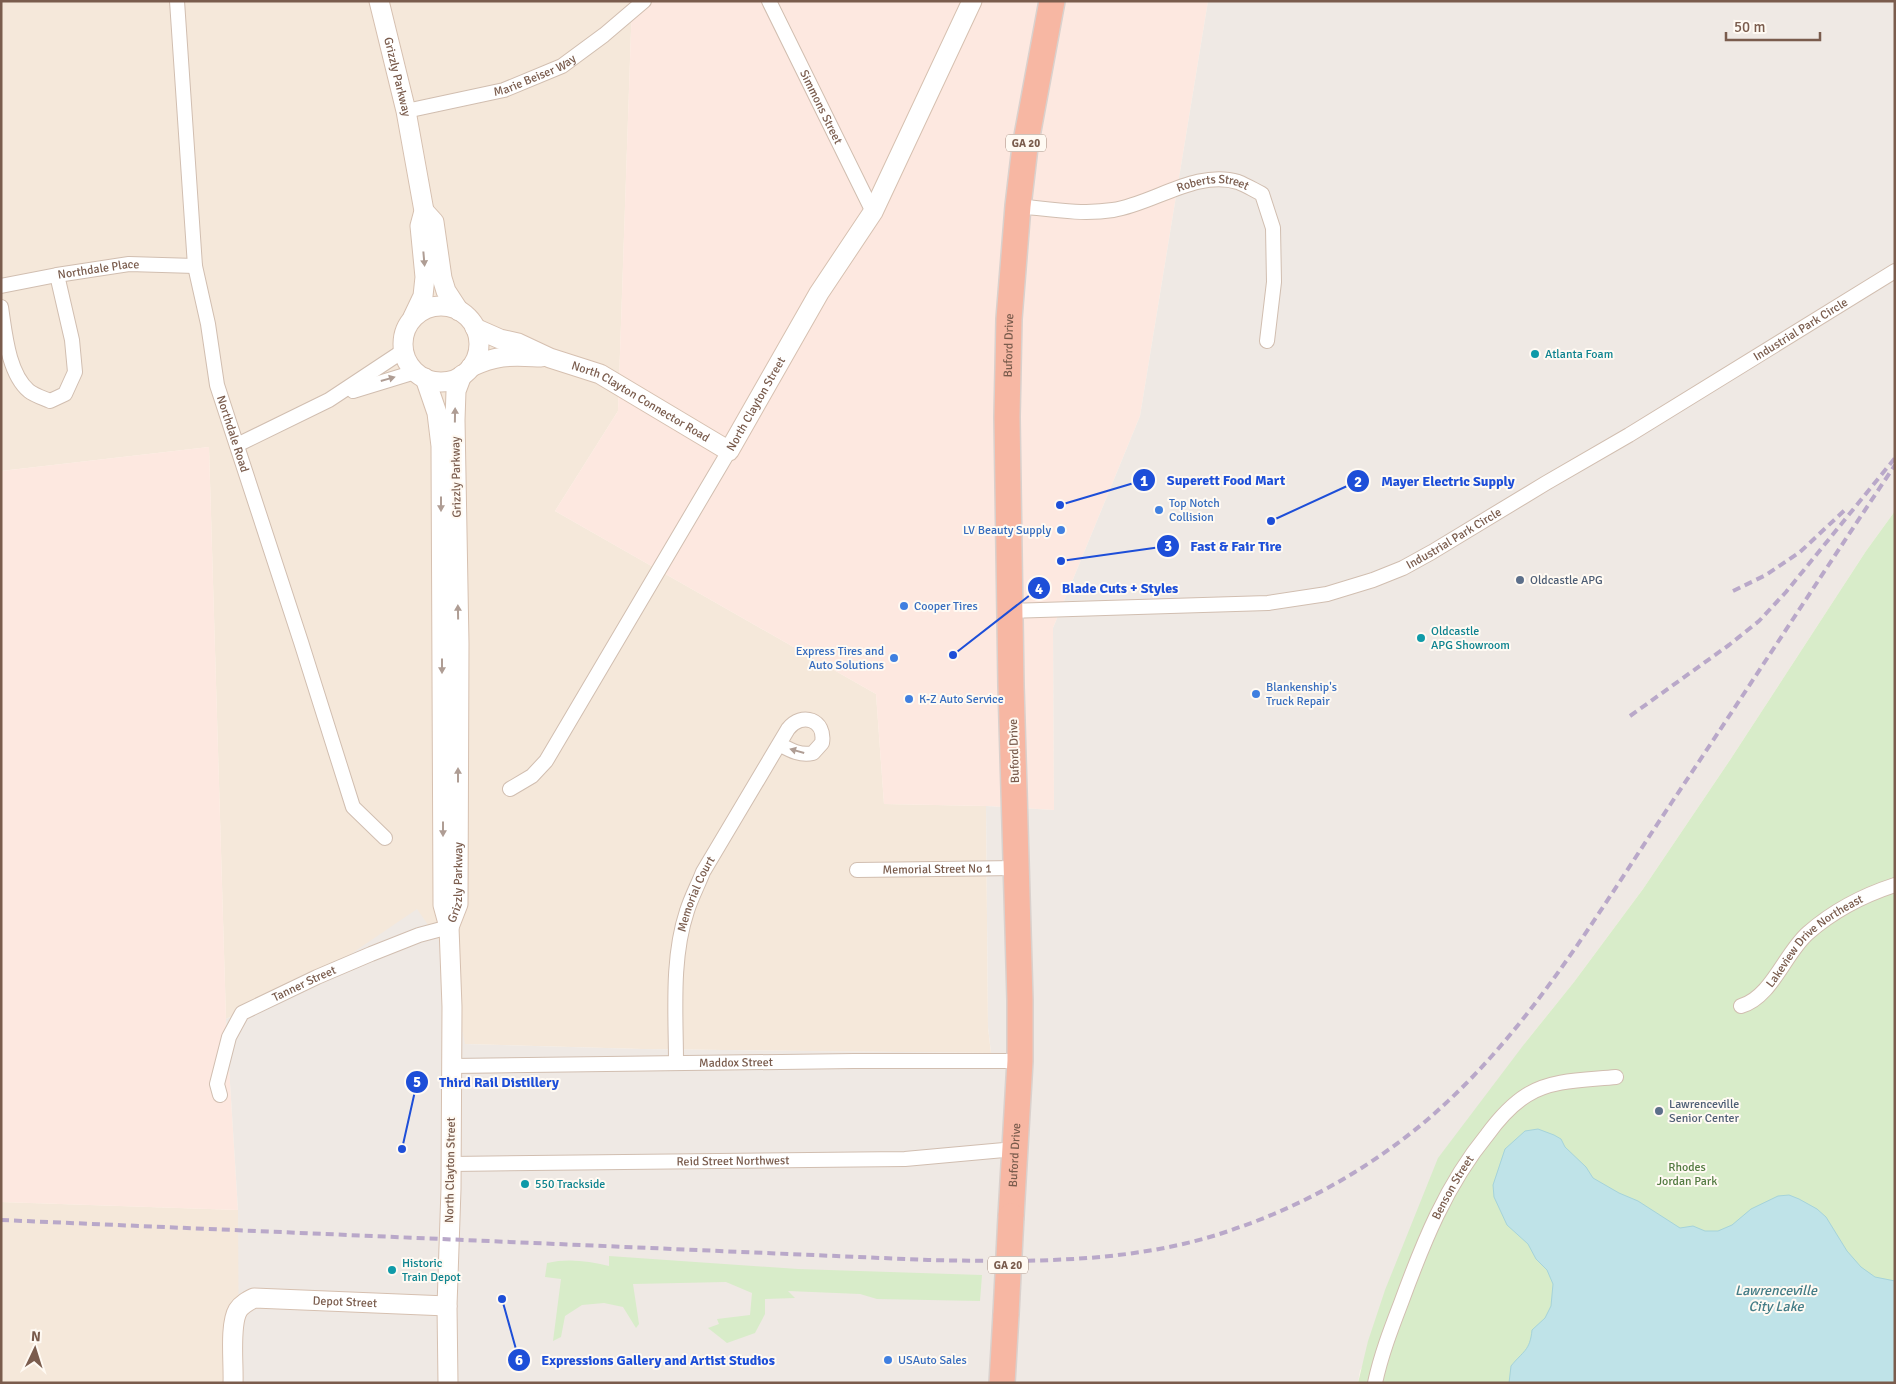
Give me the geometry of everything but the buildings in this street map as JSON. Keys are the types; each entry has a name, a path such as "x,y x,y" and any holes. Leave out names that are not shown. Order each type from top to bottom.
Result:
{"highway":[{"path":"1042,1 1045,40"},
{"name":"Buford Drive","path":"1002,1383 1020,1061 1018,868 1011,686 1009,319 1018,206 1025,147 1052,1"}],"street":[{"name":"Northdale Road","path":"177,1 195,266 208,324 217,386 353,807 385,838"},
{"name":"Grizzly Parkway","path":"379,1 406,111 424,211 420,226 425,277 423,296 413,317"},
{"name":"Marie Beiser Way","path":"406,111 504,90 562,66 604,35 644,1"},
{"name":"Simmons Street","path":"770,1 873,212"},
{"name":"North Clayton Street","path":"510,789 532,776 546,761 729,451 819,293 873,212 972,1"},
{"name":"Roberts Street","path":"1018,206 1058,210 1113,210 1137,204 1206,179 1237,182 1262,194 1273,228 1274,282 1268,341"},
{"name":"Grizzly Parkway","path":"424,211 434,222 442,278 446,291 459,311"},
{"name":"Northdale Place","path":"1,286 129,264 195,266"},
{"name":"Industrial Park Circle","path":"1011,611 1268,603 1328,594 1373,580 1403,568 1432,552 1895,271"},
{"path":"1,307 16,377 29,391 50,401 65,394 75,372 72,340 57,275"},
{"path":"435,306 448,306 459,311 469,318 478,338 479,348 466,371 450,380 438,381 420,375 407,362 403,351 406,327 413,317 423,310 435,306"},
{"name":"North Clayton Connector Road","path":"475,328 518,343 550,358 600,374 729,451"},
{"path":"329,400 403,351"},
{"name":"North Clayton Connector Road","path":"466,371 491,358 509,356 550,358"},
{"name":"Grizzly Parkway","path":"450,927 458,904 459,643 455,420 456,391 466,371"},
{"name":"Grizzly Parkway","path":"420,375 437,413 441,446 443,905 450,927"},
{"path":"237,445 329,400 379,382 420,375"},
{"name":"Memorial Court","path":"676,1064 678,952 686,912 704,872 780,744"},
{"name":"Memorial Street No 1","path":"857,870 1018,868"},
{"name":"Lakeview Drive Northeast","path":"1741,1006 1755,1000 1763,992 1794,947 1808,933 1862,897 1895,885"},
{"name":"North Clayton Street","path":"448,1383 447,1306 452,1066 450,927"},
{"name":"Tanner Street","path":"220,1095 217,1084 229,1037 242,1013 317,976 419,935 450,927"},
{"name":"Maddox Street","path":"452,1066 1020,1061"},
{"name":"Benson Street","path":"1376,1383 1384,1348 1424,1242 1448,1191 1474,1150 1500,1119 1527,1095 1550,1086 1616,1077"},
{"name":"Reid Street Northwest","path":"451,1164 905,1159 1015,1149"},
{"name":"Depot Street","path":"234,1383 234,1321 238,1311 245,1303 260,1297 447,1306"}],"shaded area":[{"path":"1,1 632,1 618,411 555,511 876,694 884,804 986,806 988,1027 991,1053 642,1049 464,1044 320,975 226,1019 209,447 1,471"},
{"path":"632,1 1208,1 1140,416 1053,628 1054,810 986,806 884,804 876,694 555,511 618,411"},
{"path":"1208,1 1895,1 1895,511 1866,551 1730,760 1643,889 1574,982 1525,1043 1360,1371 1358,1383 239,1383 238,1210 226,1019 320,975 417,909 446,951 465,1044 642,1049 991,1053 988,1027 986,806 1054,810 1053,628 1140,416"},
{"path":"209,447 226,1019 238,1210 1,1202 1,471"},
{"path":"1,1202 238,1210 243,1383 1,1383"}],"green space":[{"name":"Rhodes Jordan Park","path":"1895,511 1895,1383 1358,1383 1368,1341 1385,1290 1438,1158 1643,889 1730,760 1866,551"},
{"path":"609,1256 798,1269 982,1275 980,1301 877,1299 860,1294 788,1291 795,1298 765,1299 765,1314 755,1333 727,1343 708,1328 719,1324 717,1319 750,1315 752,1293 726,1282 633,1284 639,1324 636,1328 623,1307 604,1303 582,1305 565,1316 561,1337 553,1341 561,1279 545,1277 547,1263 578,1261 609,1266"}],"water":[{"name":"Lawrenceville City Lake","path":"1538,1129 1561,1139 1565,1147 1586,1167 1593,1178 1619,1193 1638,1201 1680,1228 1693,1226 1705,1231 1718,1231 1732,1225 1751,1209 1778,1196 1789,1195 1817,1209 1826,1217 1847,1251 1861,1267 1875,1277 1895,1281 1895,1383 1509,1383 1511,1366 1528,1347 1532,1330 1545,1318 1551,1306 1553,1284 1547,1270 1536,1259 1528,1244 1507,1225 1494,1197 1493,1185 1505,1149 1525,1131"}],"railway":[{"path":"1630,716 1729,645 1759,621 1786,592 1895,458"},
{"path":"1,1220 928,1260 1007,1261 1086,1258 1164,1248 1202,1239 1265,1218 1335,1184 1400,1141 1459,1091 1494,1054 1558,973 1895,465"},
{"path":"1733,591 1766,575 1800,552 1847,508"}],"place":[{"name":"Atlanta Foam","path":"1535,354"},
{"name":"Superett Food Mart","path":"1060,505"},
{"name":"Top Notch Collision","path":"1159,510"},
{"name":"Mayer Electric Supply","path":"1271,521"},
{"name":"LV Beauty Supply","path":"1061,530"},
{"name":"Fast & Fair Tire","path":"1061,561"},
{"name":"Oldcastle APG","path":"1520,580"},
{"name":"Cooper Tires","path":"904,606"},
{"name":"Oldcastle APG Showroom","path":"1421,638"},
{"name":"Blade Cuts + Styles","path":"953,655"},
{"name":"Express Tires and Auto Solutions","path":"894,658"},
{"name":"Blankenship's Truck Repair","path":"1256,694"},
{"name":"K-Z Auto Service","path":"909,699"},
{"name":"Lawrenceville Senior Center","path":"1659,1111"},
{"name":"Third Rail Distillery","path":"402,1149"},
{"name":"550 Trackside","path":"525,1184"},
{"name":"Historic Train Depot","path":"392,1270"},
{"name":"Expressions Gallery and Artist Studios","path":"502,1299"},
{"name":"USAuto Sales","path":"888,1360"}]}
